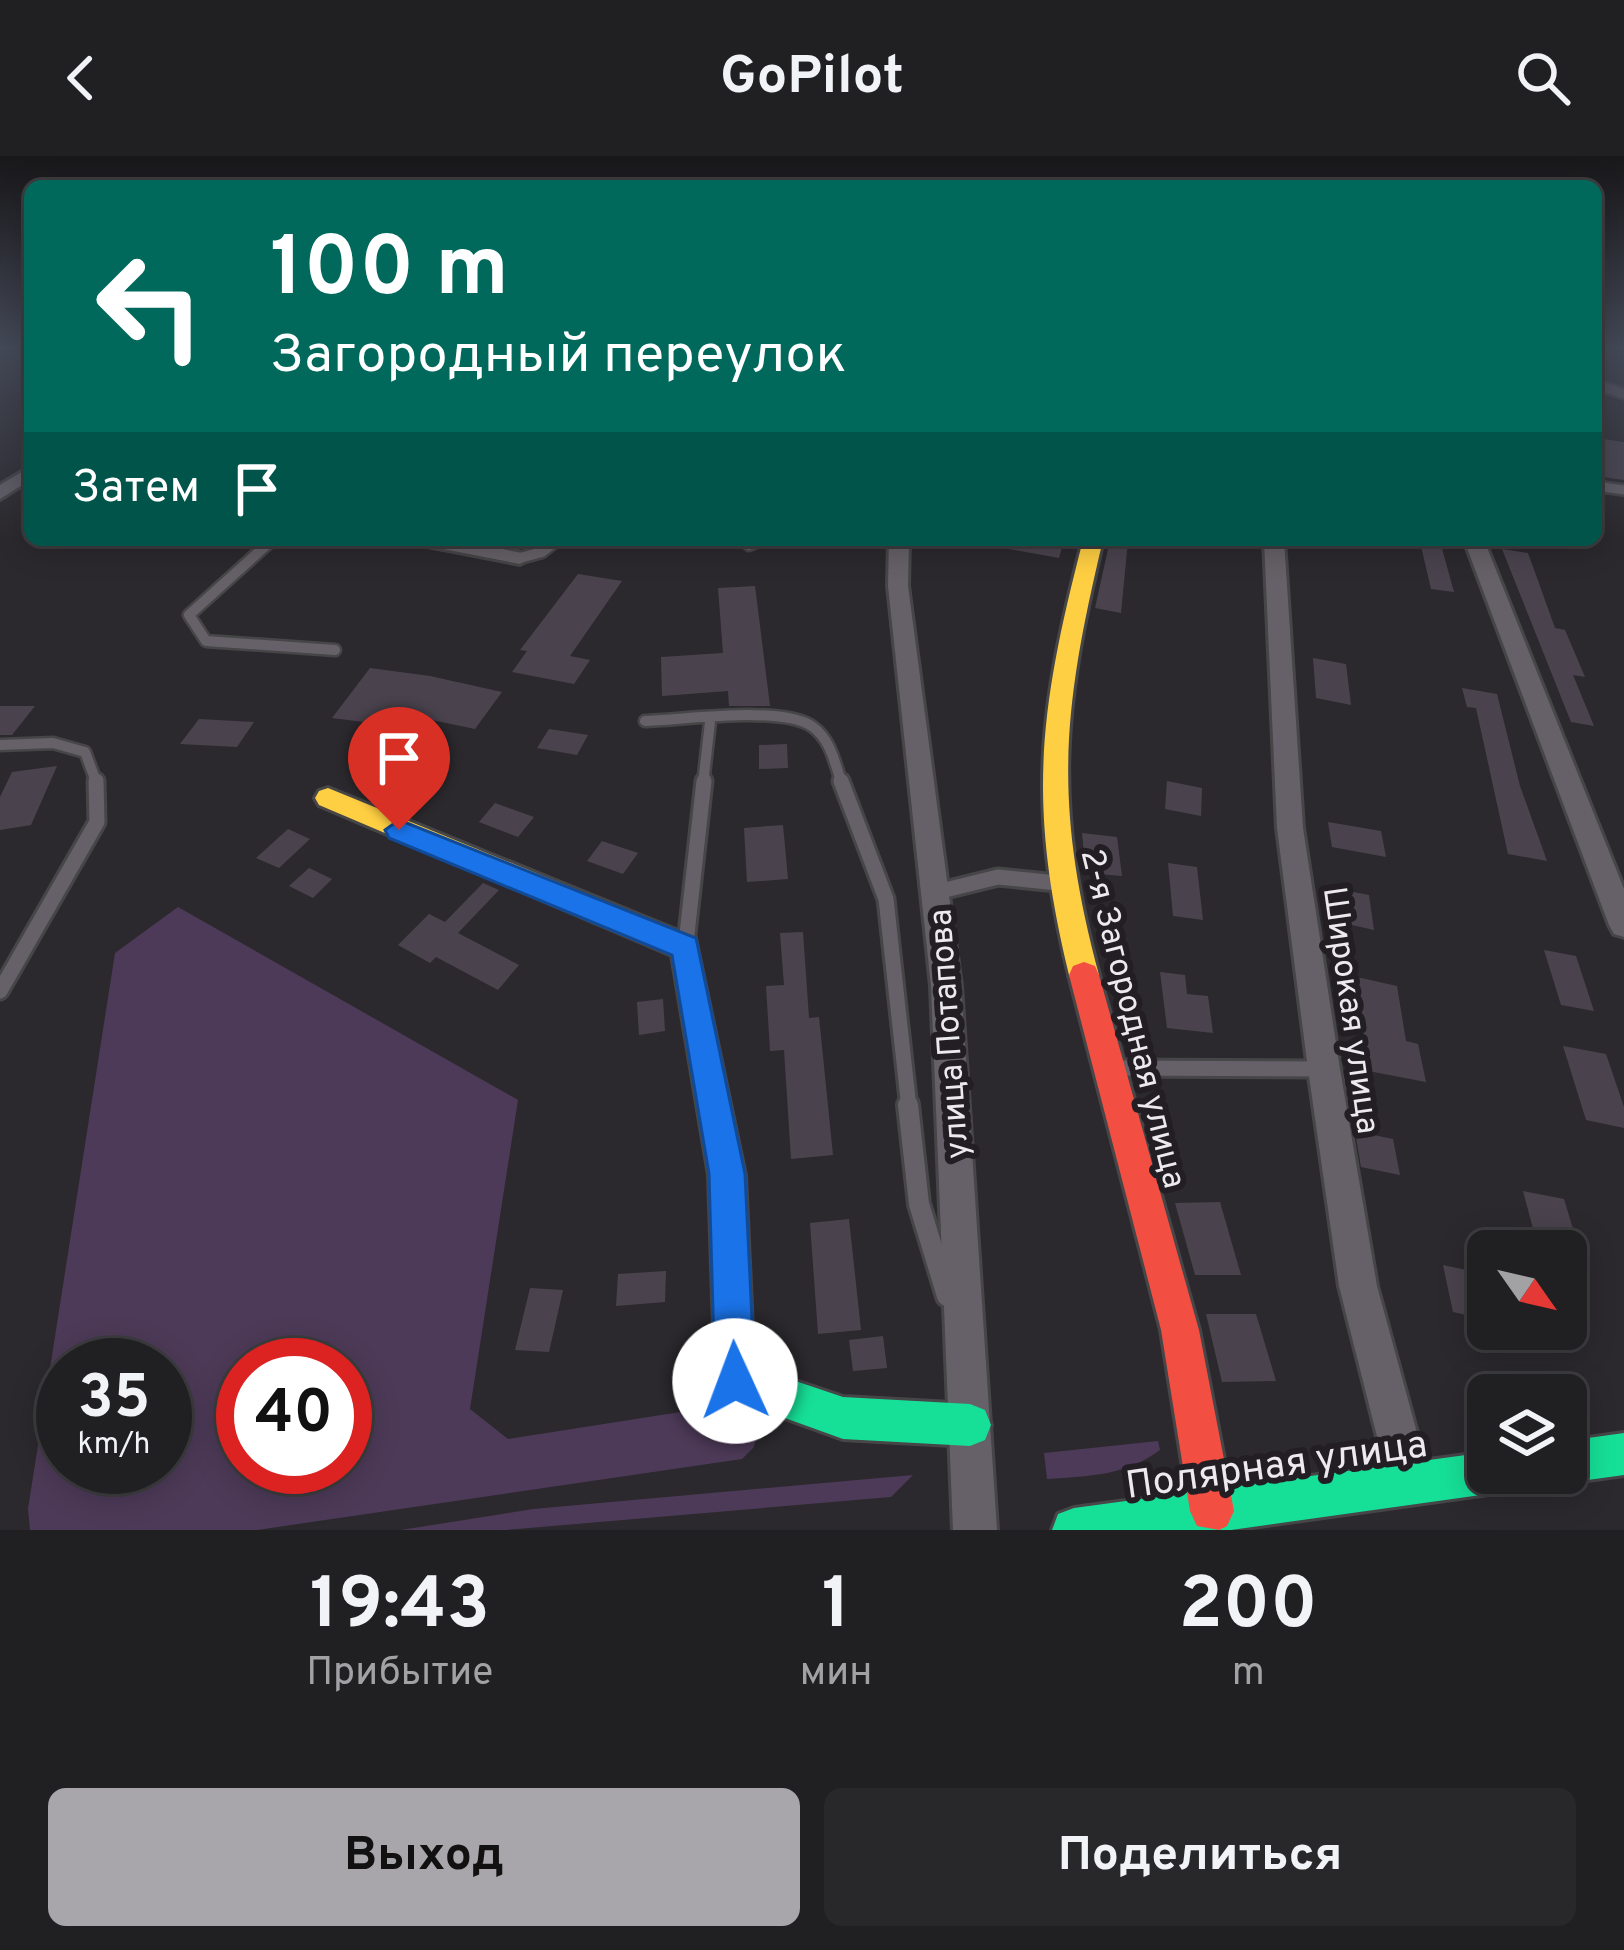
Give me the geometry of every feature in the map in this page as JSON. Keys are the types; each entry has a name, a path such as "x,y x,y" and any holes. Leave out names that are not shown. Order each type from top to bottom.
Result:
{"street":[{"path":"459,546 520,558"},
{"name":"улица Потапова","path":"899,546 898,586 938,892 975,1530"},
{"name":"2-я Загородная улица","path":"1092,546 1067,639 1050,744 1057,883 1169,1296 1207,1462 1213,1511"},
{"name":"Широкая улица","path":"1274,546 1290,828 1324,1069 1358,1286 1410,1484"},
{"path":"1476,546 1624,925"},
{"path":"328,798 686,947 727,1174 735,1381 843,1418 970,1425"},
{"path":"1587,1459 1624,1454"},
{"name":"Полярная улица","path":"1074,1530 1467,1476"}],"lane":[{"path":"265,546 189,615 206,641 335,650"},
{"path":"520,558 545,546"},
{"path":"645,721 786,716 811,725 828,743 865,854 886,899 919,1204 963,1347"},
{"path":"686,947 710,722"},
{"path":"0,745 53,742 85,752 99,790 97,822 0,991"},
{"path":"938,892 998,877 1057,883"},
{"path":"1110,1068 1324,1069"}],"shaded area":[{"path":"178,907 518,1100 470,1409 508,1439 738,1403 758,1424 754,1447 742,1459 257,1530 30,1530 28,1509 36,1458 36,1494 192,1494 192,1338 55,1338 115,953"},
{"path":"1158,1441 1160,1450 1120,1470 1047,1479 1044,1453"},
{"path":"913,1475 891,1497 506,1530 401,1530 533,1509"}],"building":[{"path":"1602,439 1624,442 1624,480 1602,477"},
{"path":"1009,546 1062,546 1059,558"},
{"path":"1109,546 1127,546 1121,613 1095,608"},
{"path":"1421,546 1441,546 1454,592 1431,589"},
{"path":"1502,549 1528,553 1555,628 1565,630 1585,677 1573,675 1594,726 1571,722"},
{"path":"578,574 622,581 570,656 590,660 574,684 512,672 527,651 520,650"},
{"path":"755,586 770,706 729,706 728,691 662,696 661,657 723,653 718,588"},
{"path":"1313,658 1346,664 1351,705 1316,698"},
{"path":"370,668 502,692 475,729 403,714 395,726 332,718"},
{"path":"1462,688 1497,694 1520,786 1547,861 1508,854 1476,708 1467,707"},
{"path":"0,706 35,706 12,735 0,735"},
{"path":"199,719 254,722 237,747 180,744"},
{"path":"549,729 588,735 577,755 537,748"},
{"path":"787,744 788,768 759,769 759,745"},
{"path":"57,766 31,825 0,830 0,797 12,772"},
{"path":"396,769 427,780 410,798 378,786"},
{"path":"1167,781 1202,788 1201,816 1165,809"},
{"path":"495,803 534,817 518,837 479,822"},
{"path":"1328,822 1381,831 1386,857 1332,847"},
{"path":"783,825 788,879 747,882 744,828"},
{"path":"288,829 310,839 279,868 256,858"},
{"path":"1082,833 1117,837 1122,876 1086,873"},
{"path":"602,841 638,853 623,874 587,861"},
{"path":"1168,863 1197,867 1203,920 1173,916"},
{"path":"309,868 332,879 313,898 289,886"},
{"path":"483,883 499,890 458,933 519,965 498,990 436,957 430,963 398,945 429,914 445,922"},
{"path":"1338,889 1369,895 1374,930 1343,923"},
{"path":"803,932 809,1018 819,1017 833,1155 791,1159 784,1050 770,1051 766,986 784,985 780,933"},
{"path":"1544,950 1576,956 1594,1011 1561,1005"},
{"path":"1160,972 1185,975 1187,994 1208,996 1213,1033 1167,1028"},
{"path":"1352,976 1397,986 1406,1041 1418,1044 1426,1082 1363,1070"},
{"path":"663,999 665,1031 639,1035 637,1002"},
{"path":"1563,1046 1606,1054 1624,1107 1624,1128 1586,1120"},
{"path":"1355,1131 1393,1139 1400,1175 1361,1167"},
{"path":"1523,1191 1564,1199 1573,1230 1533,1230"},
{"path":"1220,1202 1241,1275 1195,1275 1175,1203"},
{"path":"849,1219 861,1330 818,1334 810,1223"},
{"path":"1443,1265 1467,1270 1467,1315 1453,1312"},
{"path":"666,1271 665,1302 616,1306 618,1274"},
{"path":"530,1288 563,1290 549,1352 515,1350"},
{"path":"1206,1314 1256,1314 1276,1381 1222,1382"},
{"path":"883,1336 887,1368 853,1371 849,1340"}],"traffic: fast":[{"path":"733,1328 735,1381 843,1418 970,1425"},
{"path":"1587,1459 1624,1454"},
{"path":"1074,1530 1467,1476"}],"traffic: slow":[{"path":"1084,975 1058,857 1053,756 1066,656 1092,546"},
{"path":"328,798 685,947 727,1175 733,1328"}],"traffic: jam":[{"path":"1084,975 1180,1330 1212,1511"}],"route":[{"path":"399,830 686,947 727,1174 735,1381"}]}
